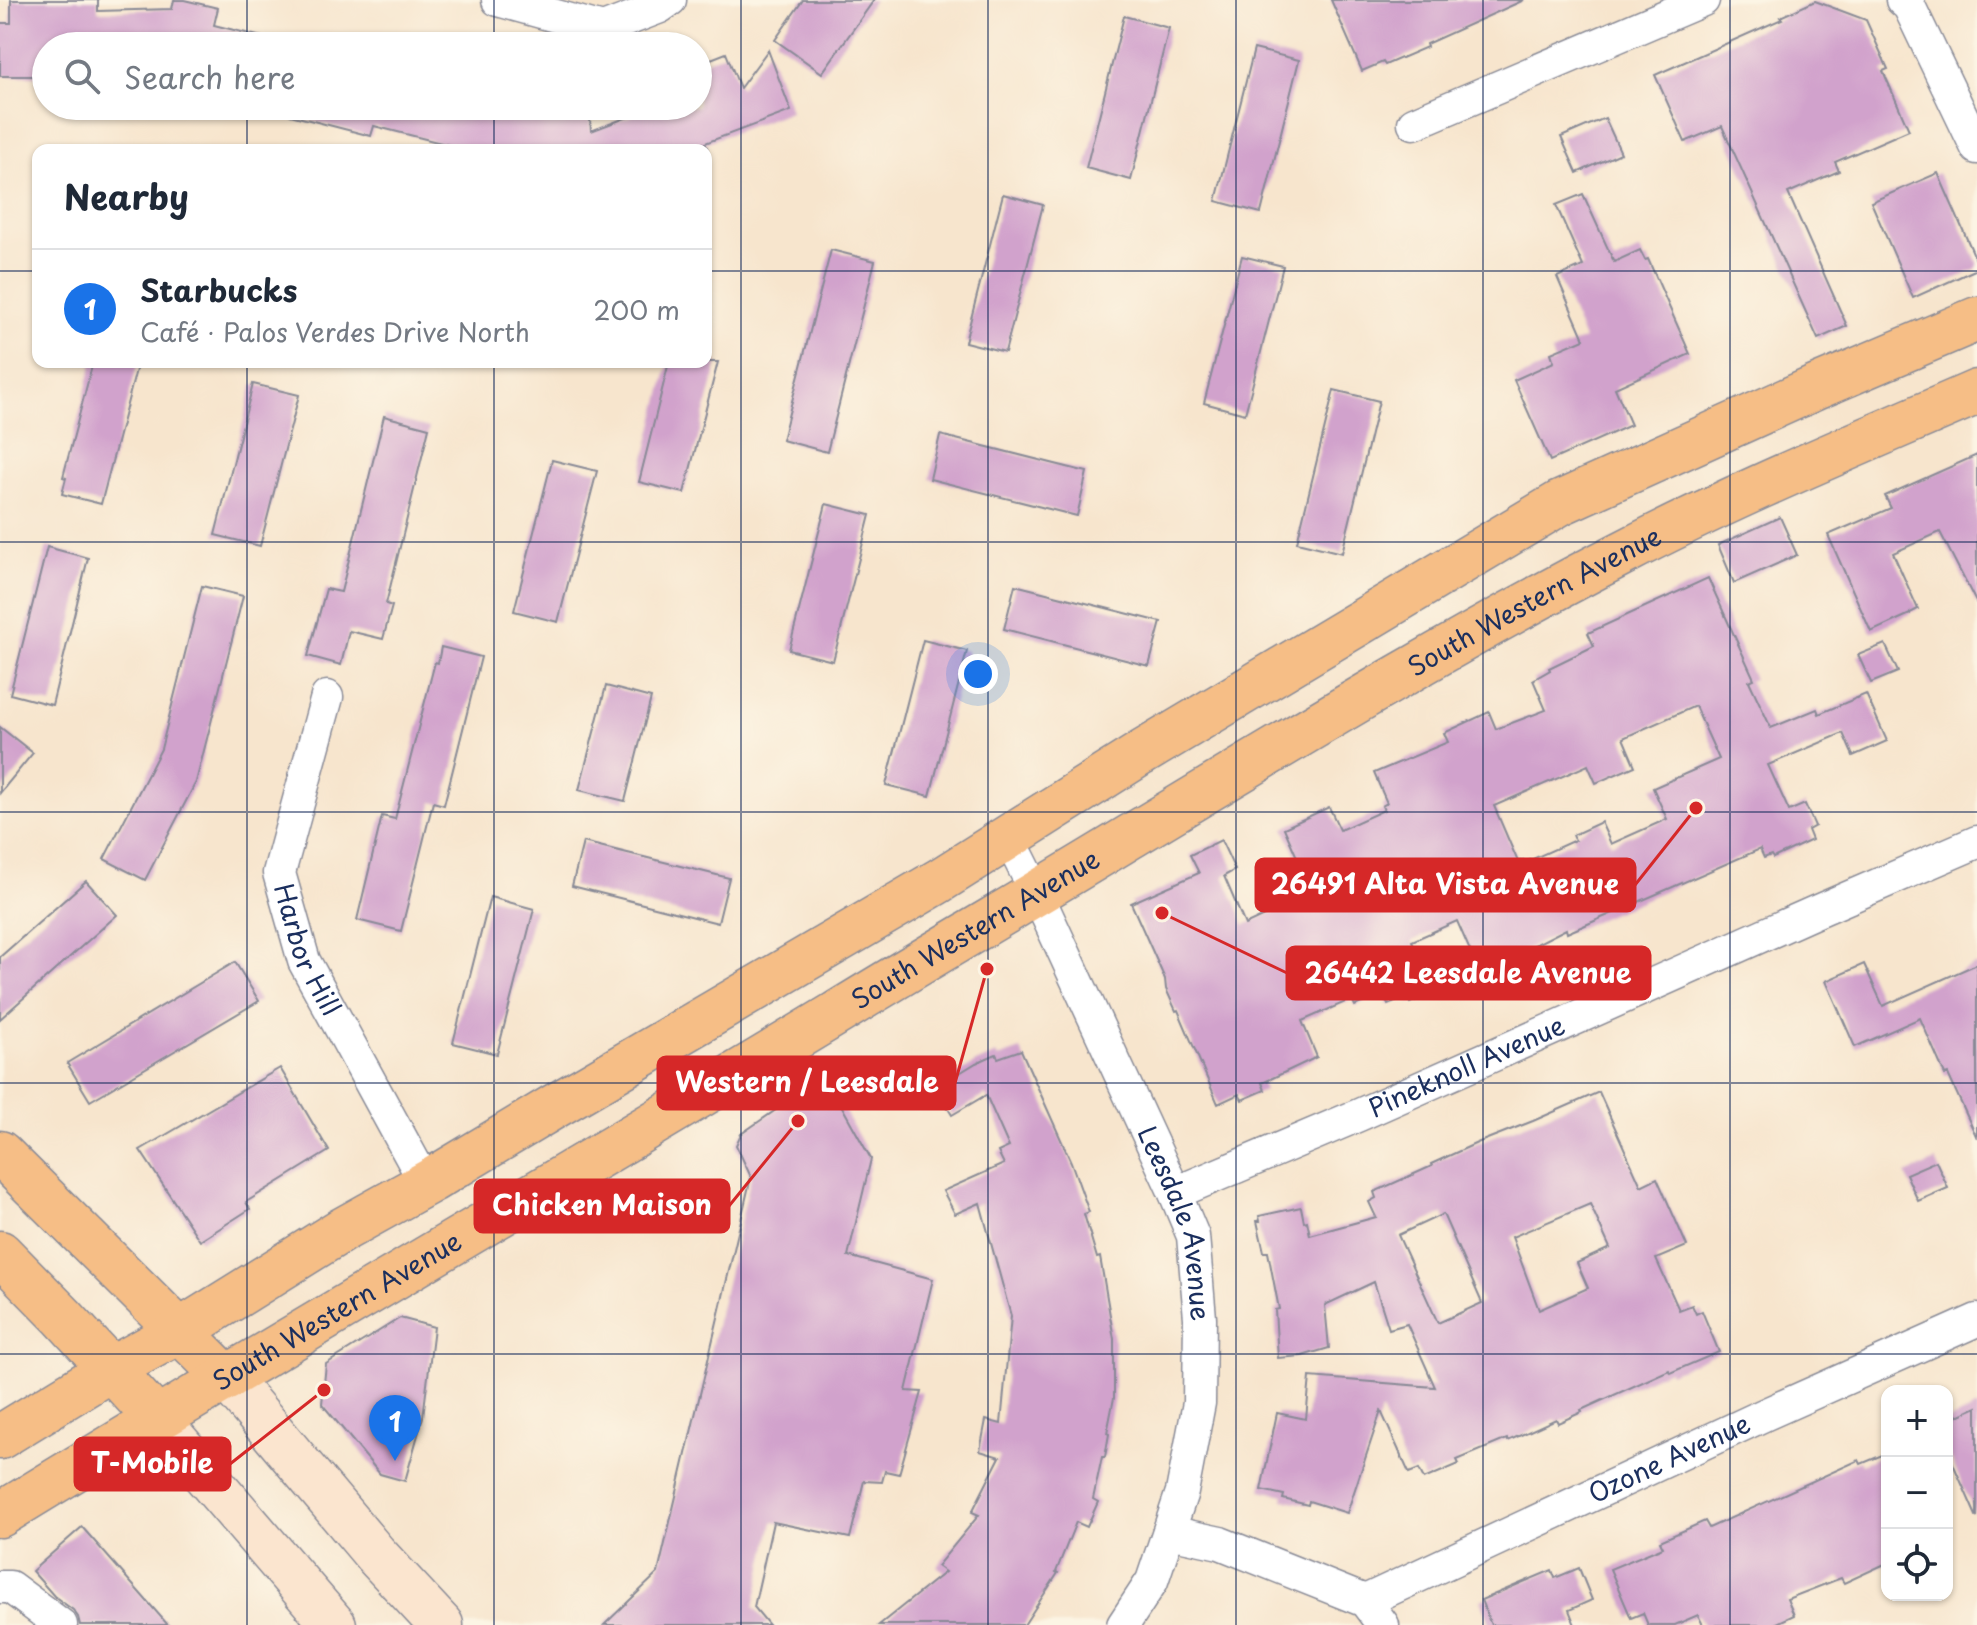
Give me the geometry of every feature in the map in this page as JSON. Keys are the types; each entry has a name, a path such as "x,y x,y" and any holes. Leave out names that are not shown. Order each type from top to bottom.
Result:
{"main road":[{"path":"0,1437 180,1331 342,1230 426,1184 1009,838 1140,754 1560,503 1977,319"},
{"name":"South Western Avenue","path":"0,1515 1304,732 1526,604 1629,550 1777,479 1977,392"},
{"path":"0,1153 227,1378 375,1554 441,1625"},
{"path":"0,1253 157,1419 334,1625"}],"street":[{"path":"498,0 603,29 660,7 670,0"},
{"path":"1414,123 1703,0"},
{"path":"1902,0 1909,6 1977,148"},
{"name":"Harbor Hill","path":"327,697 279,873 304,961 426,1184"},
{"name":"Leesdale Avenue","path":"1009,838 1193,1236 1200,1318 1199,1403 1182,1492 1169,1532 1152,1581 1123,1625"},
{"name":"Pineknoll Avenue","path":"1175,1193 1977,842"},
{"name":"Ozone Avenue","path":"1374,1613 1766,1414 1977,1320"},
{"path":"1169,1532 1220,1543 1374,1613"},
{"path":"0,1587 10,1587 61,1625"}],"building":[{"path":"11,0 98,0 98,11 172,9 174,0 184,0 218,8 214,25 242,32 32,32 32,76 0,76 0,23 11,23"},
{"path":"803,0 874,0 822,73 775,40"},
{"path":"1331,0 1524,0 1426,44 1427,47 1362,71"},
{"path":"1815,1 1866,20 1888,69 1883,71 1909,130 1835,162 1839,171 1788,193 1847,326 1818,339 1722,126 1685,142 1655,75 1782,19 1780,17"},
{"path":"1124,16 1169,28 1131,180 1086,168"},
{"path":"1254,49 1299,60 1261,213 1216,201"},
{"path":"768,50 791,111 705,144 445,144 374,126 371,136 309,120 590,120 591,131 620,120 712,120 712,58 726,53 740,88"},
{"path":"1605,118 1621,153 1577,173 1561,137"},
{"path":"1938,173 1977,262 1977,269 1913,298 1871,202"},
{"path":"1003,194 1043,205 1005,352 965,342"},
{"path":"1583,194 1614,262 1640,250 1645,260 1648,259 1690,354 1615,388 1631,425 1550,461 1514,380 1554,362 1551,353 1584,339 1557,277 1583,266 1556,205"},
{"path":"831,250 875,261 827,452 782,440"},
{"path":"1242,256 1283,266 1245,414 1204,403"},
{"path":"712,362 718,362 684,493 639,482 668,368 712,368"},
{"path":"91,368 136,368 101,504 62,494 66,478 63,477"},
{"path":"253,384 299,395 260,546 215,535"},
{"path":"1334,390 1379,401 1342,553 1297,542"},
{"path":"384,416 429,428 386,604 392,606 383,639 349,631 341,665 308,656 326,589 341,592"},
{"path":"940,435 1087,472 1077,516 930,479"},
{"path":"1977,455 1977,604 1940,532 1893,553 1918,609 1871,632 1828,535 1891,508 1885,496"},
{"path":"552,460 597,471 558,622 514,611"},
{"path":"826,504 870,515 833,661 789,650"},
{"path":"1780,517 1797,555 1734,583 1718,545"},
{"path":"47,547 88,558 52,705 10,694"},
{"path":"1708,578 1754,679 1749,681 1771,728 1817,709 1819,714 1866,694 1887,741 1853,756 1843,733 1768,765 1789,811 1805,804 1815,826 1808,830 1812,840 1773,858 1771,855 1764,858 1760,849 1567,933 1566,929 1507,959 1510,966 1482,978 1457,921 1412,941 1435,992 1410,1003 1407,997 1388,1005 1383,993 1355,1006 1352,999 1302,1021 1317,1057 1262,1083 1265,1090 1242,1100 1239,1094 1218,1104 1131,903 1199,873 1190,855 1221,840 1235,870 1224,876 1245,925 1313,893 1284,828 1329,807 1340,830 1384,810 1382,806 1387,803 1374,773 1448,742 1444,733 1489,712 1496,729 1546,710 1533,680 1549,668 1594,646 1588,633","holes":["1695,706 1719,759 1653,788 1667,819 1611,844 1601,822 1573,835 1575,840 1524,863 1523,860 1518,862 1494,806 1588,765 1596,783 1635,766 1623,738"]},
{"path":"1015,585 1161,622 1149,666 1004,629"},
{"path":"202,586 243,596 196,782 145,880 104,859 161,749"},
{"path":"923,640 967,651 930,796 886,785"},
{"path":"1885,644 1898,672 1871,683 1858,655"},
{"path":"441,647 481,657 444,805 433,802 401,931 357,920 382,816 395,819"},
{"path":"606,686 651,698 625,801 579,790"},
{"path":"0,727 33,753 0,793"},
{"path":"583,842 729,878 718,923 572,886"},
{"path":"86,881 117,915 0,1019 0,957"},
{"path":"490,897 534,909 497,1054 453,1043"},
{"path":"235,962 259,1001 90,1101 67,1063"},
{"path":"1864,964 1883,1006 1977,964 1977,1138 1920,1018 1855,1047 1826,981"},
{"path":"1021,1050 1071,1162 1089,1212 1084,1214 1097,1258 1100,1257 1114,1339 1114,1398 1105,1457 1102,1457 1093,1499 1098,1502 1087,1527 1076,1522 1058,1573 1024,1625 879,1625 945,1572 937,1566 979,1515 972,1512 1000,1457 980,1451 986,1420 1001,1424 1011,1316 980,1203 955,1214 943,1191 1004,1164 998,1152 1009,1147 986,1095 952,1115 935,1088 996,1054 998,1058"},
{"path":"280,1068 329,1151 246,1202 250,1209 200,1241 140,1150"},
{"path":"825,1076 871,1159 848,1256 933,1279 906,1391 922,1392 899,1474 885,1471 882,1482 864,1481 850,1538 773,1522 754,1607 769,1625 604,1625 658,1573 751,1177 736,1145 741,1134"},
{"path":"1599,1092 1641,1186 1657,1178 1687,1246 1656,1259 1679,1310 1692,1305 1696,1314 1702,1311 1719,1352 1670,1373 1669,1370 1558,1423 1556,1419 1457,1460 1459,1464 1424,1479 1419,1469 1409,1473 1381,1411 1347,1513 1309,1501 1308,1505 1283,1499 1284,1495 1261,1490 1277,1413 1306,1419 1310,1377 1435,1387 1407,1324 1389,1329 1374,1282 1325,1305 1329,1348 1302,1356 1278,1358 1275,1310 1279,1309 1268,1252 1264,1252 1257,1221 1260,1221 1259,1216 1301,1207 1310,1235 1376,1217 1369,1202 1376,1198 1374,1192 1477,1143","holes":["1590,1204 1610,1248 1577,1263 1588,1288 1539,1310 1512,1237","1443,1214 1482,1303 1438,1323 1398,1235"]},
{"path":"1936,1161 1948,1188 1918,1201 1906,1174"},
{"path":"400,1318 434,1327 423,1417 405,1481 380,1474 322,1404 326,1364"},
{"path":"1977,1407 1977,1518 1953,1464 1953,1418"},
{"path":"1881,1456 1881,1566 1844,1583 1841,1578 1787,1599 1794,1615 1773,1625 1703,1625 1698,1615 1675,1625 1648,1625 1643,1613 1631,1618 1610,1569 1663,1547 1660,1541 1705,1521 1709,1528 1859,1460 1861,1464"},
{"path":"82,1527 168,1625 80,1625 73,1610 54,1596 32,1571"},
{"path":"1579,1568 1592,1600 1569,1610 1575,1625 1491,1625 1481,1600 1552,1570 1555,1578"}],"place":[{"name":"26491 Alta Vista Avenue","path":"1696,808"},
{"name":"26442 Leesdale Avenue","path":"1162,913"},
{"name":"Western / Leesdale","path":"987,969"},
{"name":"Chicken Maison","path":"798,1121"},
{"name":"T-Mobile","path":"324,1390"},
{"name":"Starbucks","path":"395,1461"}]}
